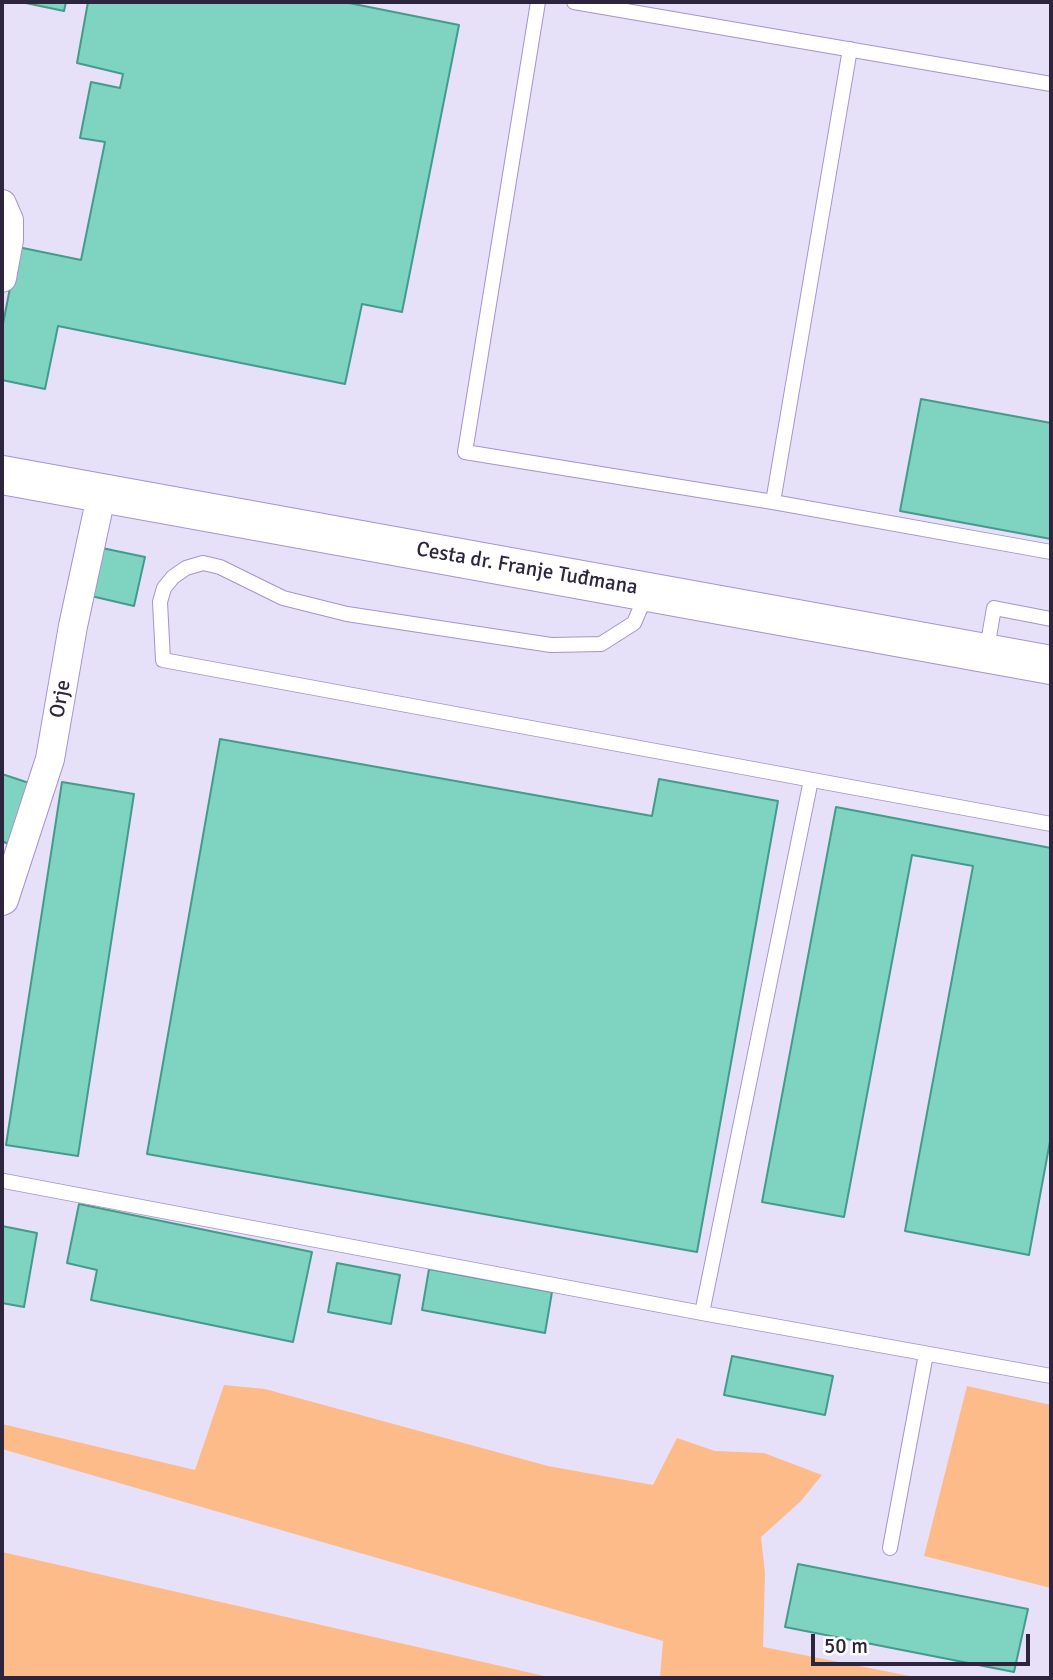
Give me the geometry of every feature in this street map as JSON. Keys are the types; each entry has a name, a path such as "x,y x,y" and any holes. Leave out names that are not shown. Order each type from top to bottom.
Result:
{"main road":[{"name":"Cesta dr. Franje Tuđmana","path":"2,475 1051,665"}],"street":[{"path":"2,204 9,220 9,240 2,278"},
{"name":"Orje","path":"2,901 50,760 73,626 102,492"}],"lane":[{"path":"538,2 465,452 773,502 1051,552"},
{"path":"574,2 1051,85"},
{"path":"773,502 850,49"},
{"path":"648,591 634,623 601,644 551,645 347,614 283,598 220,567 203,563 186,568 164,588 160,602 163,660 1051,824"},
{"path":"986,655 994,608 1051,619"},
{"path":"702,1313 811,780"},
{"path":"4,1181 1051,1376"},
{"path":"890,1548 926,1354"}],"shaded area":[{"path":"224,1385 265,1389 548,1466 653,1485 677,1438 715,1451 764,1453 822,1475 801,1501 761,1537 765,1573 763,1647 920,1678 660,1678 663,1641 2,1449 2,1424 195,1470"},
{"path":"967,1386 1051,1405 1051,1588 924,1556"},
{"path":"2,1552 553,1678 2,1678"}],"building":[{"path":"21,2 66,2 64,11"},
{"path":"88,2 344,2 459,25 402,312 362,304 345,384 58,326 45,389 2,380 2,329 18,247 81,260 105,142 80,138 91,82 120,88 123,74 77,63"},
{"path":"921,399 1051,423 1051,539 900,511"},
{"path":"102,548 145,557 134,606 91,596"},
{"path":"220,739 652,816 659,779 778,801 697,1252 147,1154"},
{"path":"2,774 29,783 8,844 2,841"},
{"path":"62,782 134,794 78,1156 6,1145"},
{"path":"836,807 1051,848 1051,1136 1029,1255 905,1231 973,866 912,855 844,1217 762,1202"},
{"path":"79,1204 312,1252 293,1342 91,1300 97,1270 67,1263"},
{"path":"2,1226 37,1233 24,1307 2,1303"},
{"path":"337,1263 400,1275 391,1324 328,1312"},
{"path":"429,1269 552,1292 545,1333 422,1310"},
{"path":"732,1356 833,1376 825,1415 724,1395"},
{"path":"798,1564 1028,1609 1014,1672 785,1627"}]}
